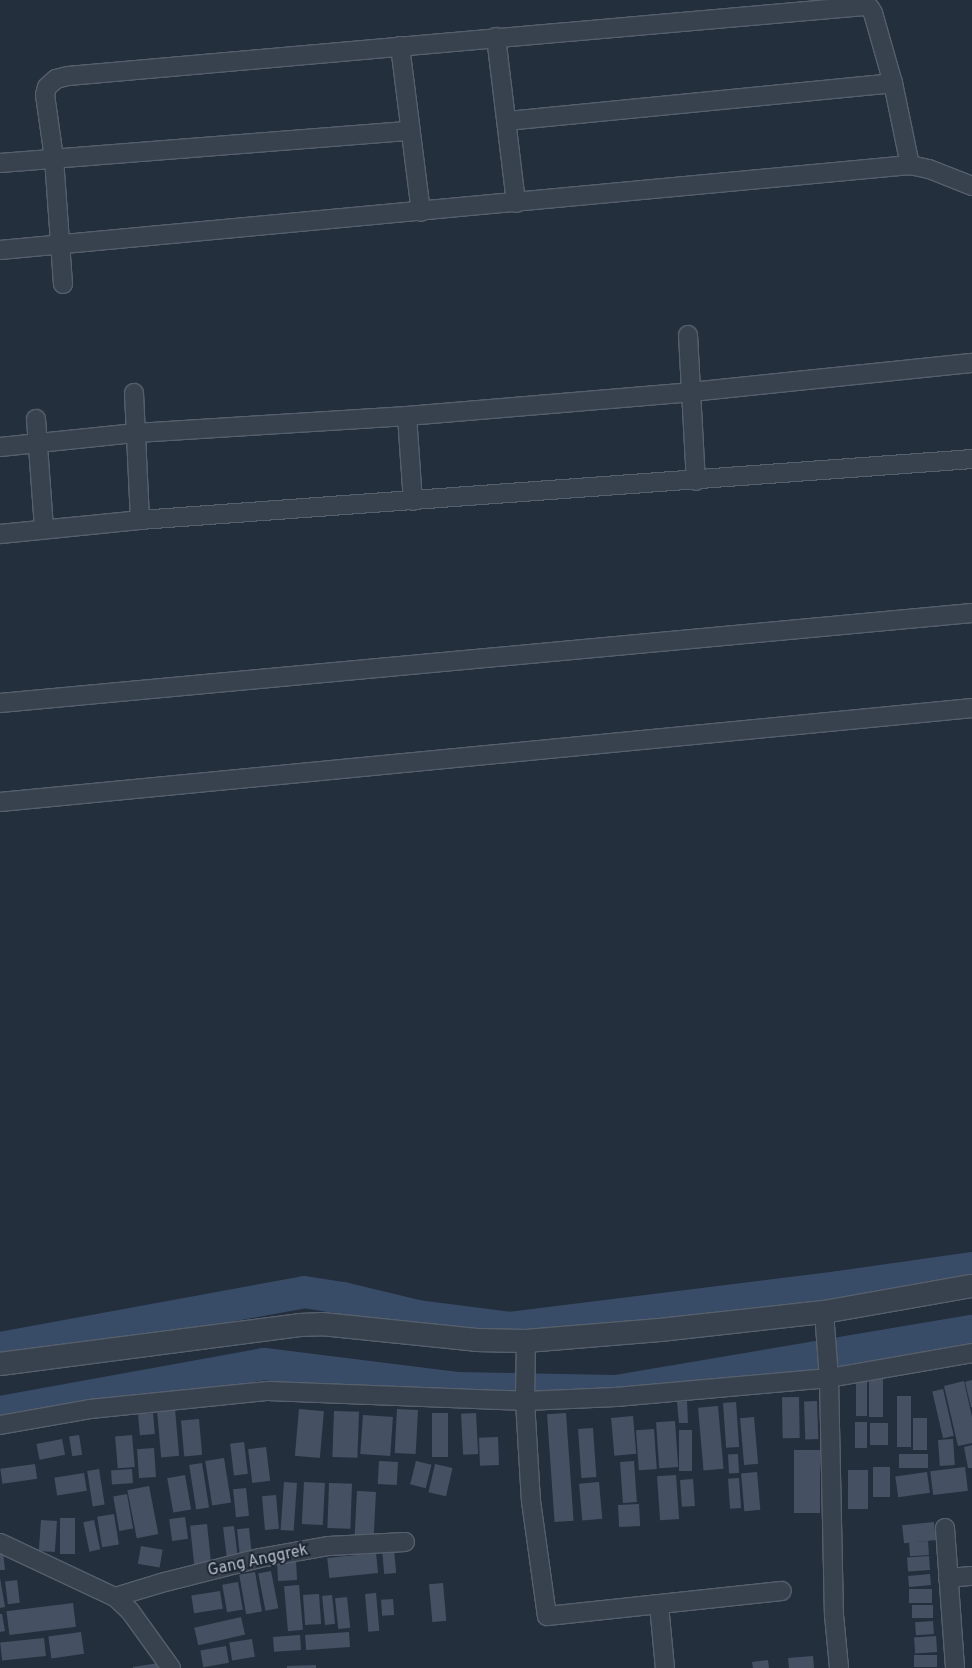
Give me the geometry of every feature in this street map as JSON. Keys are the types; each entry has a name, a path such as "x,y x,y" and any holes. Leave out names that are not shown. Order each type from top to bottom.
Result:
{"street":[{"path":"63,284 54,158 45,95 47,87 56,79 496,37 864,6 870,8 873,13 892,83 910,165"},
{"path":"496,37 516,203"},
{"path":"400,46 421,212"},
{"path":"507,121 892,83"},
{"path":"0,163 410,131"},
{"path":"0,250 910,165 929,169 972,186"},
{"path":"688,335 696,480"},
{"path":"0,447 136,433 406,416 690,392 972,364"},
{"path":"134,393 140,520"},
{"path":"406,416 413,501"},
{"path":"36,419 44,529"},
{"path":"0,534 140,520 972,459"},
{"path":"0,703 972,613"},
{"path":"0,802 972,708"},
{"path":"0,1364 277,1326 322,1324 476,1340 526,1341 660,1330 824,1322 972,1286"},
{"path":"824,1322 828,1373 834,1606 839,1668"},
{"path":"526,1341 525,1396 531,1501 547,1616 782,1591"},
{"path":"0,1425 90,1409 268,1391 616,1397 828,1373 972,1353"},
{"path":"945,1528 955,1668"},
{"path":"0,1542 115,1597 130,1611 171,1668"},
{"name":"Gang Anggrek","path":"115,1597 260,1558 330,1546 405,1542"},
{"path":"948,1578 972,1576"},
{"path":"658,1605 665,1668"}],"building":[{"path":"869,1379 883,1379 883,1417 869,1417"},
{"path":"856,1380 867,1380 867,1416 856,1416"},
{"path":"972,1380 972,1407 971,1407 965,1382"},
{"path":"964,1381 972,1417 972,1443 958,1446 944,1386"},
{"path":"943,1389 954,1436 943,1438 932,1391"},
{"path":"897,1396 911,1396 911,1447 897,1447"},
{"path":"782,1397 799,1397 800,1438 783,1438"},
{"path":"687,1401 688,1423 679,1423 677,1402"},
{"path":"804,1401 817,1401 818,1439 805,1439"},
{"path":"736,1402 739,1447 726,1448 723,1403"},
{"path":"718,1406 723,1469 704,1471 698,1408"},
{"path":"175,1409 179,1456 161,1457 157,1411"},
{"path":"299,1409 324,1411 320,1458 295,1456"},
{"path":"397,1409 418,1410 416,1454 395,1453"},
{"path":"334,1411 359,1412 357,1458 332,1457"},
{"path":"153,1413 155,1434 140,1435 138,1414"},
{"path":"432,1413 448,1413 448,1457 432,1457"},
{"path":"476,1413 478,1454 463,1455 461,1414"},
{"path":"566,1413 574,1521 555,1522 547,1414"},
{"path":"363,1415 393,1417 390,1456 360,1454"},
{"path":"633,1416 636,1454 614,1456 611,1418"},
{"path":"754,1417 758,1464 744,1465 740,1418"},
{"path":"913,1418 927,1418 927,1450 913,1450"},
{"path":"199,1419 202,1455 184,1456 181,1421"},
{"path":"675,1421 678,1467 659,1468 656,1422"},
{"path":"855,1422 867,1422 867,1448 855,1448"},
{"path":"870,1423 888,1423 888,1445 870,1445"},
{"path":"593,1428 596,1477 581,1478 578,1429"},
{"path":"654,1429 657,1469 639,1470 636,1430"},
{"path":"679,1430 692,1430 692,1471 679,1471"},
{"path":"79,1435 82,1455 72,1456 69,1437"},
{"path":"132,1435 135,1467 118,1468 115,1436"},
{"path":"498,1437 499,1465 480,1466 479,1438"},
{"path":"62,1439 65,1455 40,1460 36,1444"},
{"path":"953,1439 955,1465 940,1466 938,1440"},
{"path":"244,1442 248,1474 234,1475 230,1444"},
{"path":"972,1445 972,1468 968,1468 964,1447"},
{"path":"266,1447 270,1481 252,1483 248,1449"},
{"path":"154,1448 156,1477 139,1478 137,1449"},
{"path":"794,1450 820,1450 820,1513 794,1513"},
{"path":"738,1454 739,1473 729,1473 728,1455"},
{"path":"899,1454 928,1454 928,1468 899,1468"},
{"path":"224,1458 231,1502 212,1505 205,1461"},
{"path":"379,1461 398,1462 397,1485 378,1484"},
{"path":"416,1461 432,1465 426,1488 410,1484"},
{"path":"634,1461 637,1502 623,1503 620,1462"},
{"path":"202,1463 209,1507 196,1509 189,1465"},
{"path":"35,1464 37,1479 2,1484 0,1469"},
{"path":"435,1464 453,1468 446,1496 428,1492"},
{"path":"873,1467 890,1467 890,1497 873,1497"},
{"path":"965,1467 968,1491 933,1495 930,1471"},
{"path":"99,1469 105,1505 93,1506 87,1471"},
{"path":"132,1469 133,1483 112,1484 111,1470"},
{"path":"848,1470 868,1470 868,1509 848,1509"},
{"path":"757,1472 760,1510 744,1511 741,1473"},
{"path":"927,1472 930,1493 898,1497 895,1476"},
{"path":"84,1473 87,1491 57,1495 54,1478"},
{"path":"185,1475 191,1509 173,1513 167,1478"},
{"path":"676,1475 679,1519 660,1520 657,1476"},
{"path":"739,1478 741,1508 730,1509 728,1479"},
{"path":"693,1479 695,1506 682,1507 680,1480"},
{"path":"284,1482 297,1483 294,1531 281,1530"},
{"path":"304,1482 325,1483 323,1525 302,1524"},
{"path":"599,1482 602,1519 582,1521 579,1484"},
{"path":"329,1483 352,1484 350,1529 327,1528"},
{"path":"149,1486 158,1534 137,1538 127,1490"},
{"path":"246,1488 249,1516 236,1517 233,1489"},
{"path":"357,1491 376,1492 374,1536 355,1535"},
{"path":"127,1494 133,1528 119,1531 113,1496"},
{"path":"276,1495 279,1529 265,1530 262,1496"},
{"path":"639,1504 640,1526 619,1527 618,1505"},
{"path":"114,1514 119,1545 102,1547 97,1517"},
{"path":"185,1517 188,1539 172,1541 169,1519"},
{"path":"60,1518 75,1518 75,1554 60,1554"},
{"path":"41,1520 57,1521 55,1552 39,1551"},
{"path":"94,1520 100,1549 89,1552 83,1522"},
{"path":"934,1522 936,1540 904,1543 902,1525"},
{"path":"207,1524 211,1565 194,1567 190,1526"},
{"path":"234,1526 238,1557 227,1558 223,1527"},
{"path":"249,1528 252,1555 240,1556 237,1529"},
{"path":"928,1541 929,1555 910,1556 909,1542"},
{"path":"141,1546 163,1550 160,1568 138,1564"},
{"path":"394,1548 396,1573 384,1574 382,1549"},
{"path":"0,1551 3,1551 5,1570 0,1570"},
{"path":"376,1553 378,1573 329,1578 327,1558"},
{"path":"929,1556 930,1570 908,1572 907,1558"},
{"path":"296,1560 297,1580 278,1581 277,1561"},
{"path":"271,1571 278,1608 265,1611 258,1573"},
{"path":"255,1572 262,1611 246,1614 239,1575"},
{"path":"930,1574 931,1585 909,1587 908,1576"},
{"path":"0,1578 5,1607 0,1608"},
{"path":"17,1580 20,1603 8,1604 5,1581"},
{"path":"238,1582 243,1610 227,1612 222,1585"},
{"path":"443,1583 446,1621 432,1622 429,1584"},
{"path":"299,1585 303,1630 288,1631 284,1586"},
{"path":"909,1589 932,1589 932,1603 909,1603"},
{"path":"220,1591 223,1609 194,1613 191,1596"},
{"path":"376,1593 379,1631 368,1632 365,1594"},
{"path":"319,1594 321,1624 305,1625 303,1595"},
{"path":"332,1595 335,1624 325,1625 322,1596"},
{"path":"347,1597 350,1628 338,1629 335,1598"},
{"path":"393,1599 394,1615 382,1616 381,1600"},
{"path":"73,1603 76,1627 9,1635 6,1611"},
{"path":"912,1605 933,1605 933,1618 912,1618"},
{"path":"0,1614 2,1614 5,1631 0,1632"},
{"path":"241,1617 245,1635 198,1645 194,1628"},
{"path":"933,1621 934,1634 916,1635 915,1622"},
{"path":"81,1632 84,1654 51,1658 48,1637"},
{"path":"349,1632 350,1647 306,1650 305,1635"},
{"path":"300,1635 301,1650 274,1652 273,1637"},
{"path":"936,1636 937,1652 915,1653 914,1638"},
{"path":"44,1638 46,1656 2,1661 0,1643"},
{"path":"252,1639 255,1657 232,1660 229,1643"},
{"path":"226,1646 229,1663 203,1667 200,1651"},
{"path":"914,1655 937,1655 937,1667 914,1667"},
{"path":"813,1656 814,1668 789,1668 788,1658"},
{"path":"768,1660 769,1668 753,1668 752,1662"},
{"path":"159,1663 159,1668 133,1668 133,1667"},
{"path":"316,1665 316,1668 287,1668 287,1666"}],"waterway":[{"path":"0,1348 304,1292 343,1298 418,1316 510,1328 838,1287 972,1268"},
{"path":"0,1412 264,1364 457,1388 616,1391 972,1331"}]}
